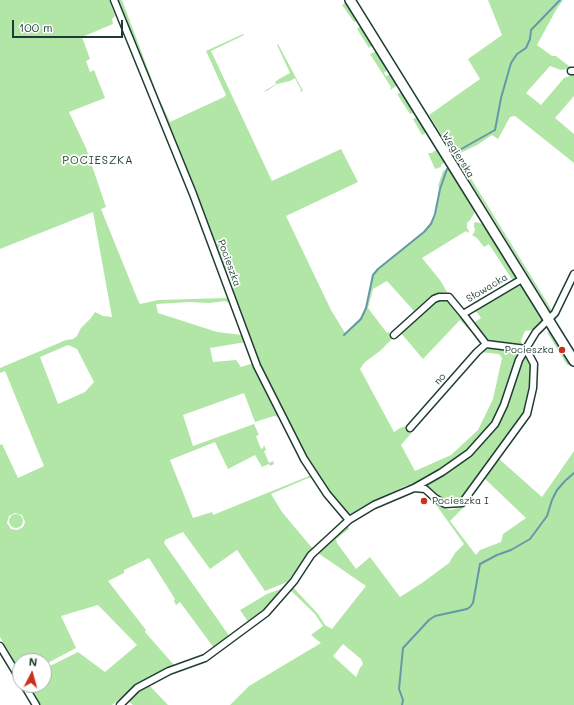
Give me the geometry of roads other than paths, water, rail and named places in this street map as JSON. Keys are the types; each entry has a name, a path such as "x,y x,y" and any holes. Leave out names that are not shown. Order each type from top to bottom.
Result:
{"main road":[{"name":"Węgierska","path":"350,0 574,361"}],"street":[{"name":"Pocieszka","path":"114,0 193,194 257,366 304,459 327,494 349,520"},
{"path":"120,705 138,688 163,674 205,658 266,613 294,581 312,555 349,520 374,505 414,488 442,472 469,453 495,424 504,405 519,360 536,332 555,313 574,274"},
{"name":"Słowacka","path":"486,344 463,314 522,279"},
{"path":"394,335 434,299 439,297 449,297 463,314"},
{"path":"486,344 526,349"},
{"name":"no","path":"410,428 477,352 486,344"},
{"path":"414,488 425,489 445,504 462,503 527,414 533,388 534,364 526,349"},
{"path":"0,646 12,666"},
{"path":"29,693 36,705"}],"waterway":[{"path":"454,156 456,152 495,130 501,98 511,63 517,54 526,48 530,39 531,30 560,0"},
{"path":"344,335 361,319 366,308 373,275 378,269 424,232 431,224 447,169"},
{"path":"402,705 403,700 399,689 403,648 429,620 435,616 470,607 473,603 480,564 497,555 511,550 530,539 547,516 557,490 574,473"}],"place":[{"name":"Pocieszka","path":"562,350"},
{"name":"Pocieszka I","path":"424,501"}],"district":[{"name":"POCIESZKA","path":"98,161"}]}
